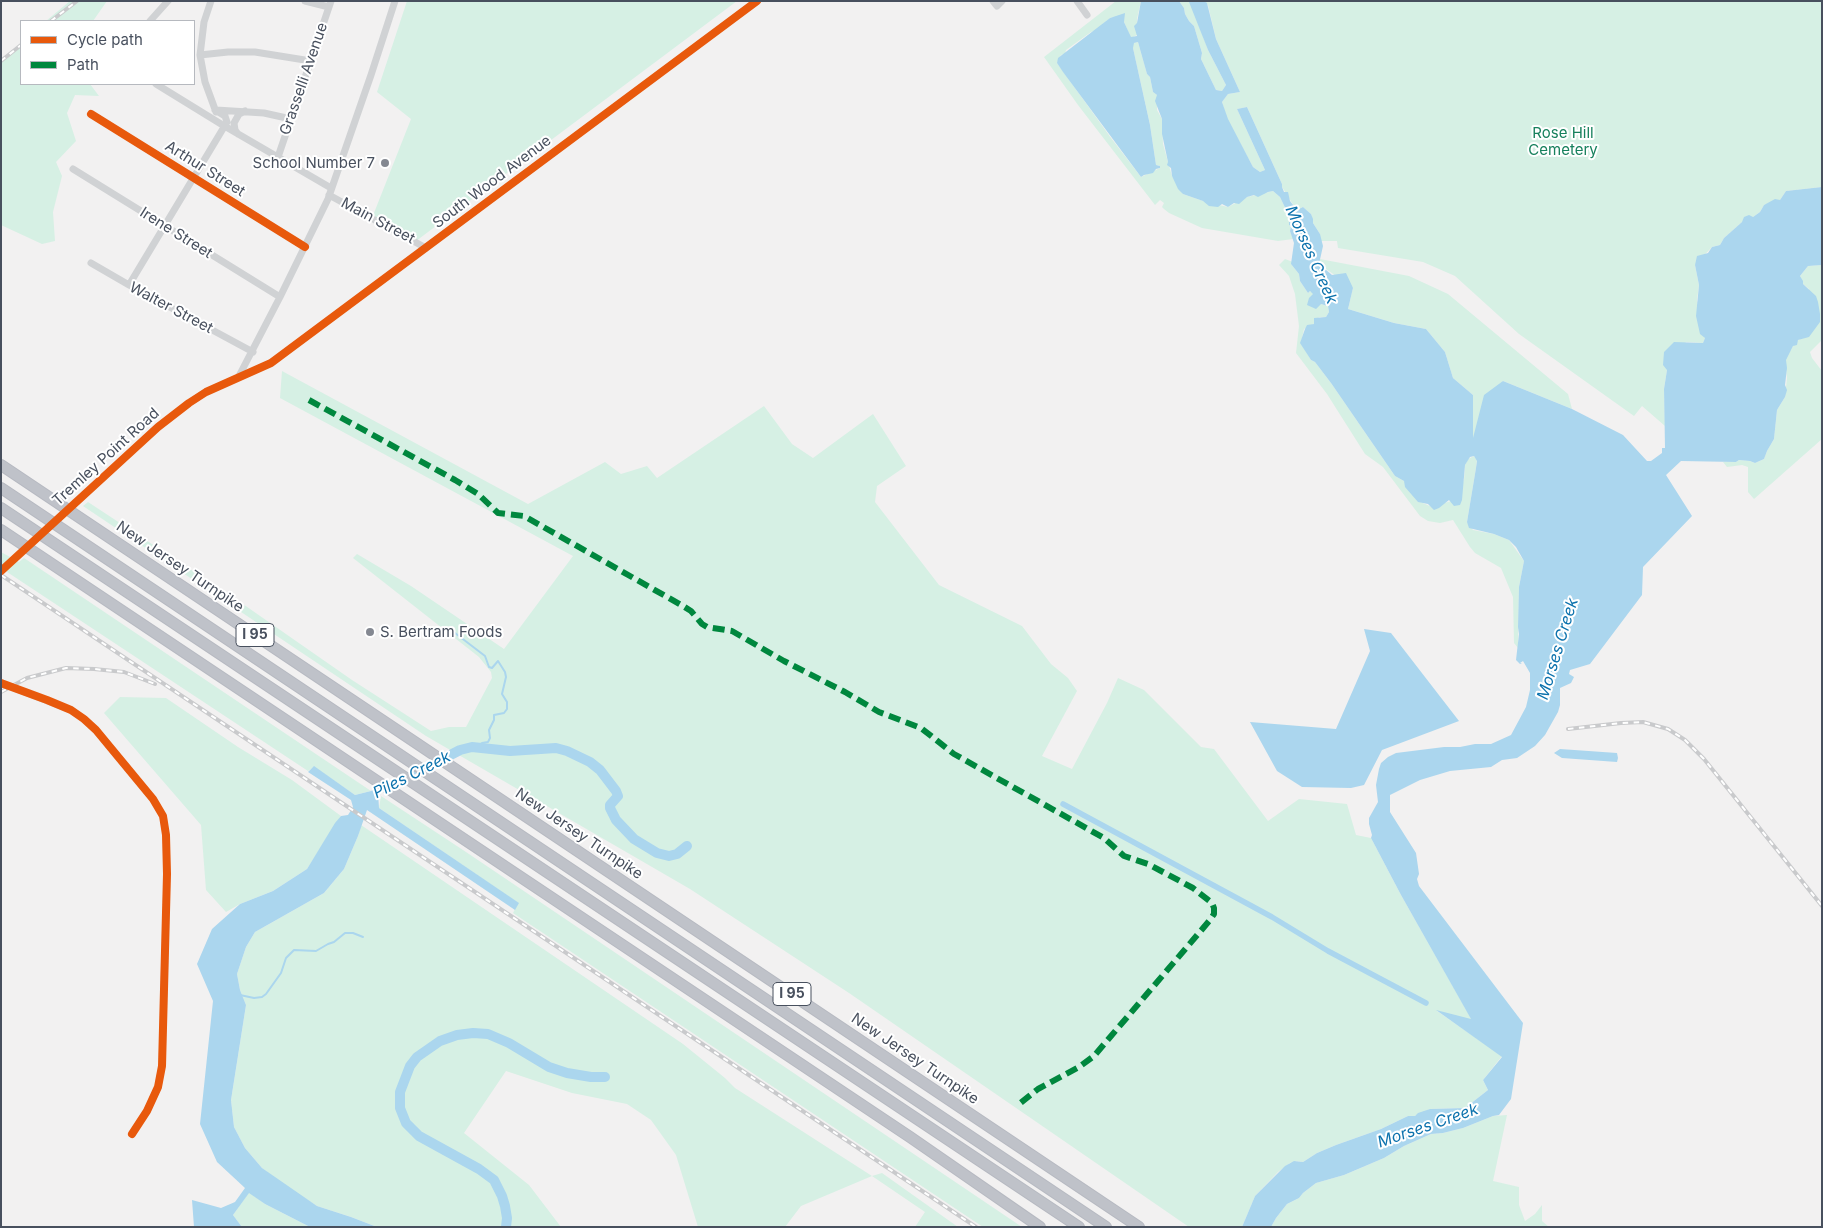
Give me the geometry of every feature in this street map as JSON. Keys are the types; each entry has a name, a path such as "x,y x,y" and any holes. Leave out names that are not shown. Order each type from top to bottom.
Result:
{"highway":[{"name":"New Jersey Turnpike","path":"1,465 1139,1227"},
{"name":"I 95","path":"1,488 1106,1227"},
{"name":"I 95","path":"1,508 1079,1227"},
{"path":"1,530 390,789 1040,1227"}],"street":[{"path":"151,20 168,1"},
{"path":"129,285 223,125 204,82 200,55 204,22 211,1"},
{"path":"306,1 330,4"},
{"path":"239,376 253,352 305,247 330,192 395,1"},
{"name":"South Wood Avenue","path":"239,376 263,368 271,363 757,1"},
{"path":"1077,1 1087,15"},
{"name":"Grasselli Avenue","path":"278,157 330,4"},
{"path":"200,55 255,52 311,61"},
{"name":"Main Street","path":"158,85 278,157 330,192 426,248"},
{"path":"215,110 264,113 291,119"},
{"path":"238,134 234,123 239,114 245,111"},
{"name":"Arthur Street","path":"91,114 305,247"},
{"name":"Irene Street","path":"72,169 280,297"},
{"name":"Walter Street","path":"91,263 253,352"},
{"name":"Tremley Point Road","path":"1,571 163,422 206,392 239,376"},
{"path":"1,683 71,710 84,719 96,730 153,799 163,816 166,835 167,874 162,1066 158,1087 147,1111 132,1134"}],"green space":[{"path":"70,1 107,1 94,20 47,20"},
{"path":"407,1 737,1 416,241 372,218 411,119 377,92"},
{"path":"1116,1 1141,1 1137,19 1137,35 1131,38 1124,22 1114,17 1110,18 1095,31 1066,50 1057,63 1111,138 1141,177 1160,168 1160,166 1156,165 1150,125 1133,48 1133,43 1138,42 1153,92 1157,95 1157,110 1162,119 1163,144 1172,176 1183,194 1228,207 1247,197 1273,191 1280,197 1289,216 1290,231 1293,239 1278,241 1202,228 1169,213 1162,207 1164,203 1160,200 1155,205 1078,105 1044,57"},
{"path":"1179,1 1190,1 1208,50 1226,85 1222,91 1216,90 1201,59 1202,53 1194,26 1189,21"},
{"name":"Rose Hill Cemetery","path":"1204,1 1822,1 1822,187 1786,191 1780,200 1764,205 1760,212 1742,222 1724,238 1720,245 1712,247 1695,265 1699,285 1697,300 1705,338 1703,343 1686,342 1667,370 1664,389 1665,426 1642,406 1634,416 1519,334 1455,276 1423,262 1338,248 1337,241 1320,241 1320,234 1313,223 1311,214 1303,207 1297,210 1282,187 1247,107 1237,109 1265,170 1260,172 1253,167 1227,119 1222,102 1228,94 1240,92 1216,39 1208,5"},
{"path":"20,44 20,85 91,85 99,96 75,95 67,113 76,141 56,162 62,176 53,212 55,241 42,244 1,225 1,60"},
{"path":"1285,259 1293,262 1291,264 1299,274 1300,281 1308,293 1310,291 1321,304 1328,306 1329,312 1326,317 1319,317 1314,324 1304,329 1301,343 1311,360 1315,362 1331,383 1395,476 1404,481 1418,501 1432,507 1451,501 1464,480 1465,465 1468,459 1474,456 1477,460 1467,522 1473,530 1494,534 1509,540 1524,561 1519,587 1518,648 1514,643 1513,597 1501,568 1475,553 1453,520 1440,523 1428,521 1420,516 1383,467 1365,454 1327,394 1296,353 1299,326 1295,294 1289,276 1279,265"},
{"path":"1320,259 1409,276 1448,294 1568,394 1572,409 1503,381 1473,440 1473,395 1453,378 1445,352 1426,329 1394,323 1348,309 1353,288 1319,264"},
{"path":"1822,265 1822,340 1810,352 1812,358 1822,371 1822,439 1754,499 1748,492 1748,467 1742,465 1727,467 1723,462 1736,462 1739,460 1755,463 1764,459 1774,439 1777,410 1785,397 1787,378 1785,360 1798,340 1805,337 1809,289 1803,284 1800,276 1808,266"},
{"path":"282,371 528,504 605,462 621,474 647,466 657,478 764,406 792,444 813,458 873,414 906,466 877,486 875,502 939,585 1022,626 1051,664 1068,678 1077,691 1042,756 1072,769 1118,678 1144,690 1201,747 1214,749 1268,821 1299,799 1347,804 1356,835 1371,838 1472,1020 1437,1011 1502,1056 1483,1080 1488,1090 1465,1108 1430,1109 1336,1145 1317,1153 1303,1162 1296,1161 1290,1163 1278,1172 1255,1196 1242,1227 1189,1227 849,993 690,889 426,736 83,506 88,502 431,731 449,727 466,727 492,678 491,672 479,657 353,558 357,554 411,586 504,649 573,556 280,398"},
{"path":"1,552 19,562 24,558 371,791 355,795 314,767 308,771 1,568"},
{"path":"120,697 166,698 238,747 292,780 341,816 307,869 273,891 240,904 226,912 206,890 201,825 104,713"},
{"path":"381,796 1022,1227 983,1227 513,913 518,903 379,808"},
{"path":"361,825 683,1044 735,1088 872,1176 801,1206 785,1227 698,1227 676,1155 651,1120 627,1104 572,1093 506,1071 464,1133 529,1185 561,1227 377,1227 317,1206 281,1183 262,1168 245,1148 234,1127 231,1100 246,1005 240,990 237,974 246,947 255,932 324,893 344,869"},
{"path":"1507,1115 1493,1181 1519,1187 1519,1205 1525,1221 1535,1214 1542,1205 1542,1221 1549,1227 1271,1227 1287,1204 1299,1198 1316,1183 1344,1175 1384,1158 1404,1146 1431,1134 1463,1128 1493,1116"},
{"path":"882,1173 958,1227 915,1227 925,1212 872,1176"},
{"path":"249,1192 265,1204 310,1227 242,1227 233,1215"}],"water":[{"name":"Morses Creek","path":"1141,1 1179,1 1189,21 1194,26 1202,53 1201,59 1216,90 1222,91 1226,85 1208,50 1189,2 1204,1 1207,3 1216,39 1240,92 1228,94 1222,102 1228,119 1253,167 1260,172 1265,170 1237,109 1247,107 1284,192 1288,192 1290,201 1297,210 1303,207 1311,214 1323,246 1319,264 1332,275 1346,273 1353,288 1348,309 1394,323 1426,329 1445,352 1453,378 1473,395 1473,438 1484,395 1503,381 1572,409 1623,435 1647,461 1651,461 1662,453 1662,448 1665,448 1664,389 1667,370 1663,365 1664,352 1674,342 1703,343 1705,338 1700,334 1696,316 1699,285 1695,265 1697,256 1708,253 1712,247 1720,245 1724,238 1742,222 1744,217 1749,215 1753,217 1760,212 1764,205 1775,199 1780,200 1786,191 1822,187 1822,265 1808,266 1800,276 1803,284 1816,296 1820,322 1809,337 1798,340 1797,345 1793,346 1786,360 1785,385 1787,390 1777,410 1774,439 1764,459 1755,463 1739,460 1736,462 1681,461 1666,475 1692,516 1643,567 1642,595 1590,664 1570,670 1569,674 1574,677 1571,683 1560,688 1558,712 1545,735 1535,746 1517,758 1502,760 1491,767 1450,771 1420,780 1390,795 1390,812 1416,853 1419,886 1523,1023 1511,1099 1499,1115 1463,1128 1431,1134 1404,1146 1384,1158 1344,1175 1316,1183 1299,1198 1287,1204 1271,1227 1242,1227 1255,1196 1285,1166 1294,1161 1303,1162 1317,1153 1381,1129 1408,1116 1415,1116 1430,1109 1465,1108 1488,1090 1483,1080 1502,1057 1436,1010 1471,1019 1371,838 1369,818 1378,802 1376,785 1379,769 1381,763 1388,757 1396,753 1475,744 1491,744 1511,735 1526,707 1530,690 1530,673 1523,661 1520,664 1516,660 1519,634 1519,587 1524,561 1516,547 1509,540 1469,528 1467,522 1477,461 1474,456 1470,457 1465,465 1460,505 1454,506 1449,500 1434,510 1428,504 1418,502 1405,487 1404,481 1395,476 1331,383 1315,362 1311,360 1300,343 1307,325 1314,324 1314,318 1326,317 1329,312 1328,306 1321,304 1316,309 1307,305 1309,298 1313,294 1310,291 1308,293 1300,281 1299,274 1291,264 1294,243 1290,231 1289,216 1280,197 1273,191 1258,197 1254,195 1247,197 1239,204 1234,203 1228,207 1222,204 1218,207 1209,206 1203,201 1183,194 1178,189 1172,176 1171,168 1167,165 1162,134 1162,119 1155,101 1157,95 1153,92 1138,42 1134,43 1133,48 1150,125 1156,165 1160,166 1153,173 1141,177 1063,72 1057,63 1058,58 1110,18 1125,13 1124,22 1131,37 1137,36 1134,26 1137,23"},
{"path":"1364,629 1391,633 1459,721 1382,750 1364,785 1351,788 1302,787 1277,771 1250,722 1336,729 1370,651"},
{"path":"1560,749 1617,753 1618,758 1617,762 1562,758 1554,753"},
{"path":"449,752 457,755 449,757 378,793 379,808 519,903 515,910 367,810 344,869 324,893 255,932 246,947 237,974 240,990 246,1005 231,1100 234,1127 245,1148 262,1168 317,1206 377,1227 310,1227 265,1204 249,1193 233,1215 242,1227 194,1227 192,1200 221,1208 235,1202 245,1188 217,1162 200,1124 213,1001 197,964 212,929 240,904 273,891 307,869 335,823 341,816 348,815 353,807 351,800 308,772 314,766 355,795 371,791"}],"waterway":[{"path":"455,633 485,656 489,667 492,668 498,661 506,677 502,694 507,702 507,709 504,713 494,715 494,720 489,730 490,738 488,742 482,743 475,748"},
{"name":"Piles Creek","path":"441,760 460,750 472,747 510,751 556,748 567,751 590,762 600,770 616,791 618,796 610,805 610,808 616,820 634,839 657,853 669,856 677,854 687,846"},
{"path":"1063,804 1272,917 1328,951 1426,1003"},
{"path":"240,995 254,998 262,997 266,994 281,973 286,958 294,950 316,951 334,942 345,933 353,933 363,937"},
{"path":"506,1227 505,1206 494,1180 479,1169 419,1136 406,1123 400,1108 400,1092 410,1066 417,1057 440,1041 457,1035 473,1033 488,1034 509,1043 549,1067 567,1073 605,1077"}],"railway":[{"path":"52,20 77,1"},
{"path":"1,61 20,46"},
{"path":"1,575 976,1227"},
{"path":"1,692 27,678 66,668 124,672 155,684"},
{"path":"1568,729 1643,722 1668,729 1685,740 1704,759 1822,906"}],"marked path":[{"path":"309,400 455,480 478,494 498,513 524,516 683,606 691,611 707,627 732,631 879,712 921,728 954,754 1104,838 1124,856 1148,864 1193,888 1212,903 1214,914 1210,920 1094,1056 1079,1067 1038,1089 1018,1105"}],"cycle path":[{"path":"1,571 158,427 189,403 206,392 271,363 757,1"},
{"path":"91,114 305,247"},
{"path":"1,683 71,710 84,719 96,730 153,799 163,816 166,835 167,874 162,1066 158,1087 147,1111 132,1134"}],"place":[{"name":"School Number 7","path":"385,163"},
{"name":"S. Bertram Foods","path":"370,632"}]}
